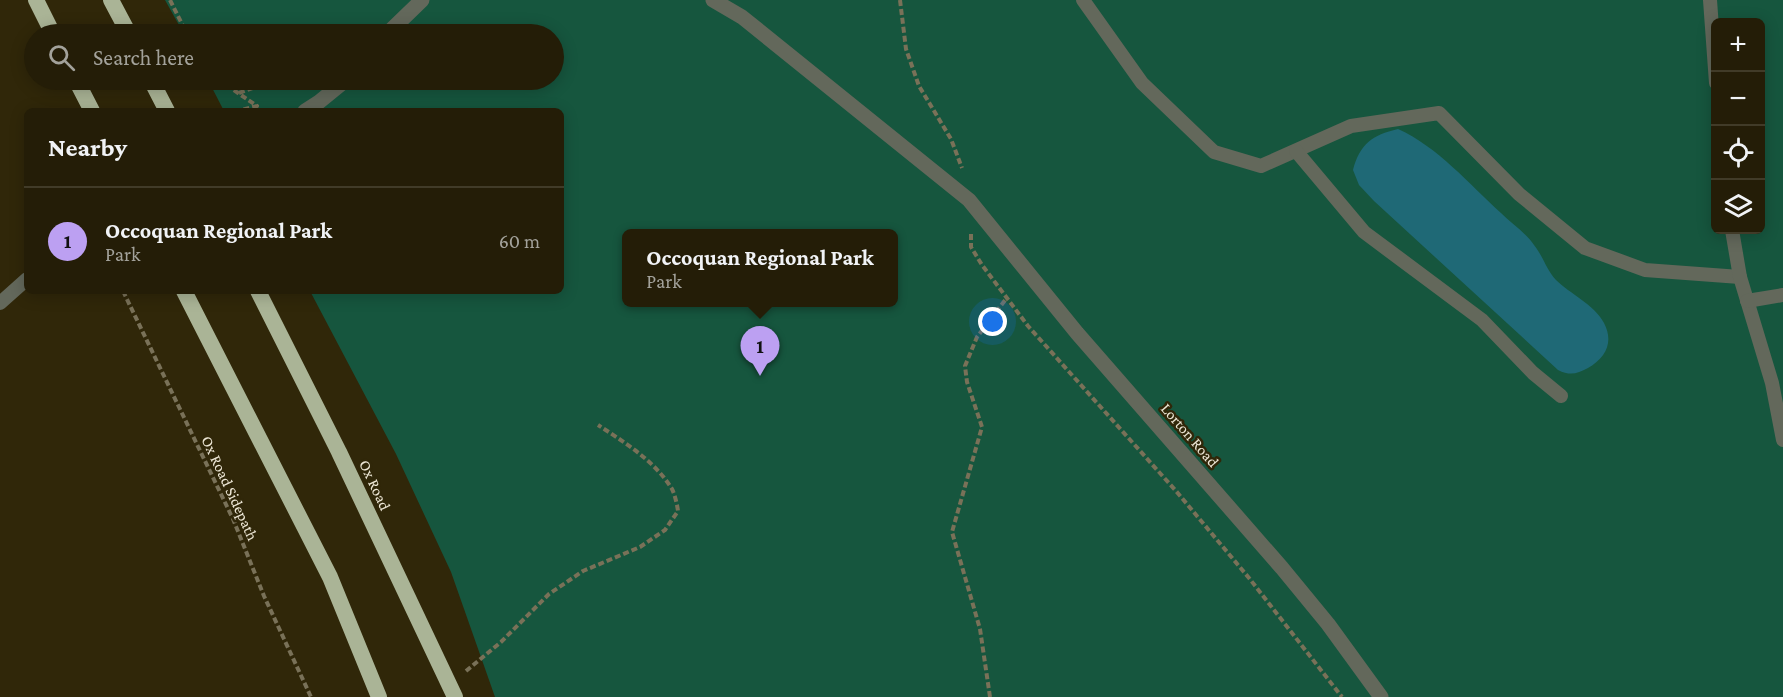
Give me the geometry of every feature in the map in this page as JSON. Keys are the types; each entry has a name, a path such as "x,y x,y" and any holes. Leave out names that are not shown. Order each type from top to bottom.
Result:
{"highway":[{"path":"36,0 48,24"},
{"path":"111,0 124,24"},
{"path":"81,90 90,108"},
{"path":"156,90 165,108"},
{"path":"186,294 330,577 380,697"},
{"name":"Ox Road","path":"260,294 339,452 452,691"}],"street":[{"path":"397,24 422,0"},
{"name":"Lorton Road","path":"713,0 742,17 969,200 1077,333 1282,568 1328,624 1381,697"},
{"path":"310,108 334,90"}],"lane":[{"path":"1083,0 1142,83 1214,152 1261,166 1351,126 1439,113 1519,194 1585,248 1645,270 1740,277"},
{"path":"1710,0 1715,72"},
{"path":"1296,151 1364,232 1482,320 1533,374 1560,396"},
{"path":"1733,234 1740,277 1780,414 1783,440"},
{"path":"0,303 24,282"},
{"path":"1747,301 1783,295"}],"path":[{"path":"170,0 182,24"},
{"path":"900,0 906,49 919,86 951,139 961,163"},
{"path":"233,90 257,106 249,108"},
{"path":"239,94 249,90"},
{"path":"971,247 1006,299 1028,326 1220,543 1342,697"},
{"name":"Ox Road Sidepath","path":"124,294 233,519 264,596 310,697"},
{"path":"990,697 980,629 952,532 981,427 967,382 965,366 977,337 1006,299"},
{"path":"452,691 549,594 583,571 640,547 665,530 678,511 673,490 656,468 624,442 598,425"}],"green space":[{"path":"165,0 1783,0 1783,697 495,697 451,572 396,454 312,294 564,294 564,108 222,108 213,90 564,90 564,24 178,24"}],"water":[{"path":"1398,129 1440,156 1527,236 1556,280 1600,316 1607,330 1608,343 1600,359 1584,370 1573,374 1558,370 1359,185 1353,170 1363,147 1381,134"}],"place":[{"name":"Occoquan Regional Park","path":"760,376"}]}
